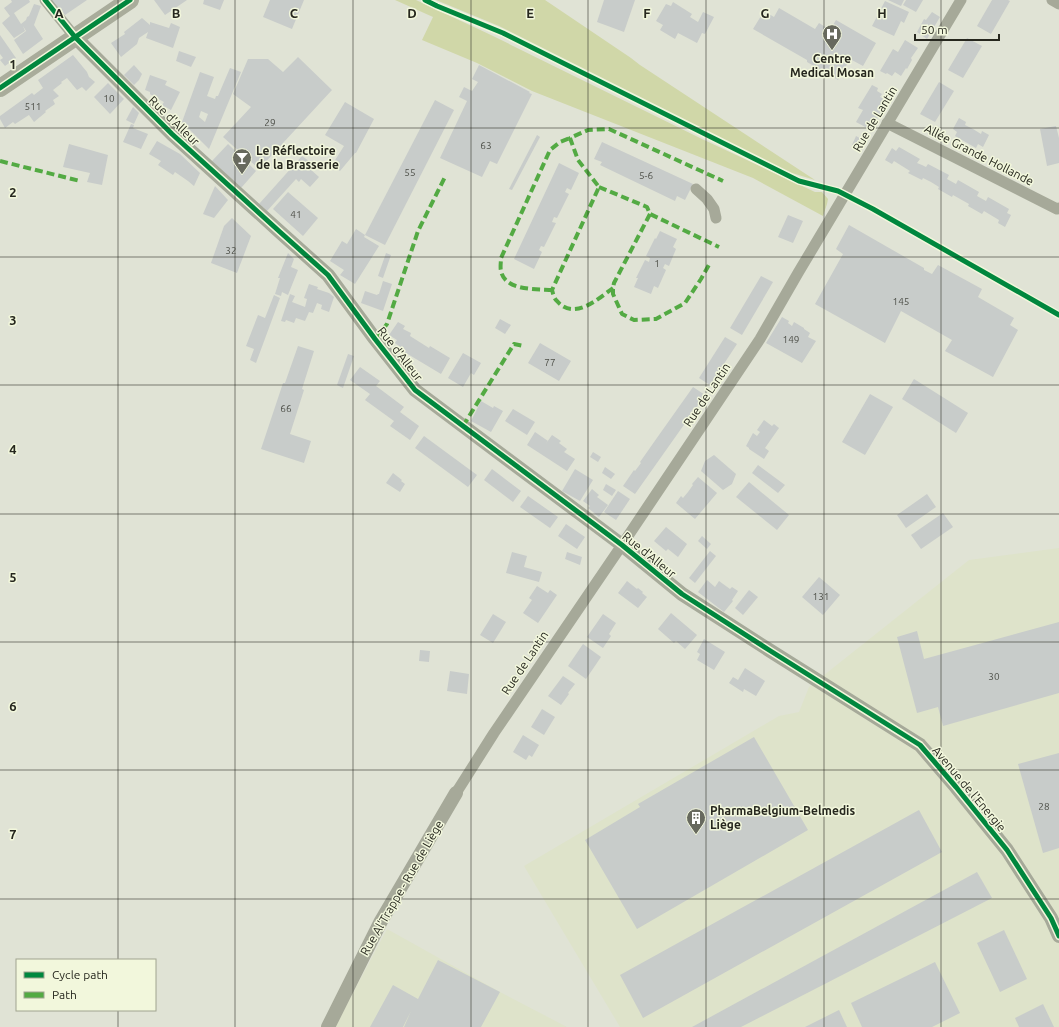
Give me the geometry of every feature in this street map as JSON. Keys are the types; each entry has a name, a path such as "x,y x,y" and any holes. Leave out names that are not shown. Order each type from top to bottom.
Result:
{"main road":[{"path":"0,88 130,0"}],"street":[{"path":"45,0 75,37"},
{"name":"Rue de Lantin","path":"456,793 494,733 741,369 961,0"},
{"path":"1052,0 1059,4"},
{"name":"Rue d'Alleur","path":"75,37 172,134 328,275 415,390 622,545 682,594 769,650"},
{"name":"Allée Grande Hollande","path":"887,123 1057,210 1059,208"},
{"path":"696,189 714,208 716,218"},
{"name":"Avenue de l'Energie","path":"769,650 920,745 1007,850 1055,917 1059,936"},
{"name":"Rue Al'Trappe - Rue de Liège","path":"328,1027 381,922 456,793"}],"shaded area":[{"path":"1059,548 1059,1027 620,1027 524,866 779,716 799,712 809,687 969,560"},
{"path":"387,929 500,992 567,1027 335,1027"}],"green space":[{"path":"395,0 416,0 491,35 702,139 815,192 822,192 828,199 823,216 753,178 532,91 477,63 422,40 433,17"},
{"path":"436,0 545,0 640,65 815,180 792,173 499,26"}],"building":[{"path":"11,0 29,0 30,2 14,13 21,24 29,16 34,4 41,6 34,25 43,39 23,54 14,40 26,31 23,26 25,31 14,38 2,23 10,16 4,8 12,2"},
{"path":"51,0 87,0 65,15"},
{"path":"154,0 187,0 165,15"},
{"path":"204,0 224,0 220,10 203,4"},
{"path":"270,0 304,0 292,29 263,17"},
{"path":"604,0 635,0 624,32 597,22"},
{"path":"888,0 904,0 901,6"},
{"path":"906,0 923,0 916,12 903,5"},
{"path":"992,0 1010,1 991,34 977,26"},
{"path":"885,1 909,12 904,23 901,21 894,36 872,26"},
{"path":"673,2 692,14 690,17 698,22 703,12 714,17 705,34 702,33 697,43 678,33 675,39 660,30 663,25 656,21 666,4 671,6"},
{"name":"Centre Medical Mosan","path":"779,8 815,29 819,23 830,30 836,20 876,43 863,66 850,59 838,80 807,62 807,60 753,29 764,11 774,17"},
{"path":"932,12 940,17 927,39 917,32 924,19 926,20"},
{"path":"142,18 150,25 150,22 169,28 171,23 180,27 173,48 146,38 148,32 139,38 137,44 121,57 111,43 125,34 124,32"},
{"path":"0,35 16,58 5,66 0,60 3,58 0,54"},
{"path":"967,38 982,46 963,78 948,70"},
{"path":"905,40 918,48 911,58 912,60 907,69 906,68 901,76 895,72 892,76 880,71 893,49 898,52"},
{"path":"179,51 196,57 191,67 176,61"},
{"path":"73,55 87,72 89,77 95,82 86,91 82,87 77,90 67,78 53,90 59,96 53,100 55,104 34,122 29,115 15,124 13,122 5,128 0,116 32,93 34,95 43,88 38,80"},
{"path":"298,57 332,90 259,169 223,137 251,107 233,94 248,59 268,59 283,72"},
{"path":"134,65 142,74 134,85 124,75"},
{"path":"479,65 532,94 497,164 490,161 482,177 440,158 467,101 459,97 464,87 472,91 478,82 472,79"},
{"path":"230,68 241,72 209,149 182,122 200,72 214,77 207,96 215,99 216,96 218,96","holes":["201,111 208,114 205,122 199,117"]},
{"path":"150,75 167,81 165,85 180,92 171,110 162,105 164,102 145,90"},
{"path":"939,82 954,91 935,122 920,114"},
{"path":"108,83 124,99 110,114 94,97"},
{"path":"872,85 878,88 877,91 882,94 880,97 886,100 881,109 883,110 877,119 875,118 869,129 856,122 863,110 858,108"},
{"path":"435,100 454,110 385,245 365,235"},
{"path":"345,102 374,119 356,153 340,171 332,165 344,146 325,135"},
{"path":"133,107 139,113 134,124 126,120"},
{"path":"959,118 966,122 965,125 981,134 982,131 989,135 983,147 978,144 976,148 955,136 957,132 953,129"},
{"path":"131,124 134,125 133,128 148,134 141,149 123,142"},
{"path":"1056,126 1059,138 1059,163 1047,166 1040,129"},
{"path":"537,135 540,137 512,190 509,189"},
{"path":"856,136 865,141 861,150 852,145"},
{"path":"157,141 180,154 200,173 194,186 175,172 173,175 158,165 161,161 149,154"},
{"path":"602,142 693,184 685,200 677,196 675,201 600,165 602,162 594,159"},
{"path":"69,144 108,155 102,185 87,182 90,173 63,167"},
{"path":"228,144 256,171 241,188 212,161"},
{"path":"899,147 920,159 917,163 926,167 928,164 949,175 947,179 956,184 958,180 979,192 977,196 986,201 988,197 1009,209 1007,213 1011,215 1005,227 998,223 999,220 984,211 982,214 968,206 969,204 938,189 939,187 931,182 923,178 922,180 908,173 910,171 894,161 892,164 885,160 892,148 896,151"},
{"path":"302,156 313,164 310,169 319,177 310,187 301,179 299,182 296,179 267,211 259,204"},
{"path":"559,163 579,173 571,190 567,188 565,192 569,194 557,218 554,217 552,222 556,223 544,247 541,246 539,250 542,252 534,269 514,259"},
{"path":"215,186 228,200 214,218 203,214"},
{"path":"288,192 318,218 303,236 273,209"},
{"path":"788,215 803,221 793,243 778,237"},
{"path":"232,218 251,236 237,273 211,263 224,226"},
{"path":"849,225 932,274 938,265 982,289 978,297 1014,318 1010,325 1018,330 993,377 945,351 952,340 901,311 885,343 815,304 843,254 836,249"},
{"path":"356,229 365,235 364,237 379,246 355,284 340,275 344,270 330,261 342,241 347,244"},
{"path":"660,231 677,239 673,247 676,249 669,266 665,264 663,268 666,270 658,288 654,286 651,294 634,287 638,278 636,278 645,260 649,262 650,258 646,256"},
{"path":"288,253 294,259 291,267 298,270 288,295 282,292 281,296 275,294 280,278 278,278"},
{"path":"386,253 391,255 383,278 378,276"},
{"path":"761,276 773,282 742,335 730,328"},
{"path":"383,281 392,284 383,311 361,303 365,291 377,295 379,294"},
{"path":"309,284 318,287 317,289 329,293 334,297 329,312 321,309 322,305 317,303 313,313 309,312 305,321 296,318 294,323 286,320 285,322 281,321 290,294 295,296 292,302 305,307 307,299 304,298"},
{"path":"274,295 280,298 256,363 250,360 254,349 246,346 258,315 265,318"},
{"path":"782,317 789,321 788,323 792,326 794,322 804,328 810,333 808,337 816,341 802,363 766,343"},
{"path":"500,319 511,325 505,334 495,328"},
{"path":"398,322 405,326 403,329 411,333 410,336 429,348 430,346 450,358 441,374 401,350 402,348 395,343 397,340 389,335"},
{"path":"725,337 737,344 710,385 699,378"},
{"path":"540,343 571,361 559,381 528,363"},
{"path":"298,346 314,351 302,389 304,390 290,434 311,441 304,463 261,449 283,383 285,383"},
{"path":"463,353 481,363 474,375 471,373 463,387 448,378"},
{"path":"348,354 354,356 343,388 337,385"},
{"path":"360,367 380,381 376,386 404,407 400,412 419,426 410,440 390,426 394,421 365,400 370,394 350,380"},
{"path":"914,379 968,413 956,433 902,399"},
{"path":"693,387 705,395 635,494 623,486 641,463 640,462"},
{"path":"870,394 893,407 865,455 842,442"},
{"path":"481,401 493,408 494,406 503,411 491,432 471,421"},
{"path":"513,409 535,422 527,435 505,421"},
{"path":"764,420 772,426 774,424 779,428 765,448 769,451 764,459 746,446 753,433 757,436 760,432 757,430"},
{"path":"535,432 548,441 552,435 561,441 559,443 567,449 564,452 575,459 567,471 527,445"},
{"path":"424,436 477,475 468,487 415,448"},
{"path":"593,452 601,457 598,462 590,457"},
{"path":"714,455 736,474 732,484 723,490 701,471 705,461"},
{"path":"758,465 785,485 778,493 752,473"},
{"path":"605,467 615,474 611,479 602,473"},
{"path":"492,469 521,491 513,502 484,480"},
{"path":"575,469 593,480 580,501 562,491"},
{"path":"393,473 405,484 400,492 386,483"},
{"path":"698,477 717,493 695,519 676,503 681,496 683,498"},
{"path":"749,482 789,515 777,530 736,497"},
{"path":"606,484 616,490 612,496 603,490"},
{"path":"592,489 599,495 597,497 608,505 599,517 588,508 590,506 583,501"},
{"path":"618,491 630,499 616,520 604,512"},
{"path":"927,494 936,507 906,528 897,515"},
{"path":"528,496 558,517 550,528 520,507"},
{"path":"943,513 953,527 921,549 911,535"},
{"path":"566,524 585,537 577,549 558,536"},
{"path":"666,527 687,544 678,557 668,549 666,551 654,541"},
{"path":"702,536 711,544 707,549 698,541"},
{"path":"710,551 716,556 695,583 689,578"},
{"path":"512,552 527,556 524,567 542,572 539,582 506,573"},
{"path":"567,552 582,557 580,565 565,559"},
{"path":"819,577 840,595 823,615 802,597"},
{"path":"707,580 715,587 719,581 730,589 732,587 738,591 732,600 733,601 724,612 698,592"},
{"path":"627,581 643,592 642,593 647,597 638,608 618,593"},
{"path":"537,586 548,593 550,590 557,595 538,623 523,613 532,600 529,598"},
{"path":"749,590 758,597 743,615 735,608"},
{"path":"671,613 697,635 685,649 676,641 674,643 658,629"},
{"path":"493,614 506,622 493,643 480,635"},
{"path":"603,614 616,623 609,634 611,636 603,648 587,637"},
{"path":"1059,622 1059,693 943,726 938,707 917,713 897,637 917,631 924,659"},
{"path":"704,639 725,652 714,670 697,660 700,654 697,652"},
{"path":"583,644 601,657 586,679 568,666"},
{"path":"420,650 430,651 429,662 419,661"},
{"path":"745,668 765,681 756,696 744,689 743,692 729,683 733,677 738,680"},
{"path":"450,671 469,674 467,694 447,691"},
{"path":"563,676 575,684 561,705 548,696"},
{"path":"542,709 555,717 544,735 531,727"},
{"path":"523,735 539,745 532,757 529,755 526,760 513,752"},
{"name":"PharmaBelgium-Belmedis Liège","path":"754,737 808,830 637,929 585,840 640,807 638,804"},
{"path":"1059,753 1059,848 1043,853 1018,764"},
{"path":"919,810 942,852 643,1018 620,975"},
{"path":"977,872 992,898 741,1027 692,1027"},
{"path":"1004,930 1027,979 1000,992 977,943"},
{"path":"438,960 500,992 481,1027 404,1027 411,1011 403,1027 370,1027 393,985 418,999"},
{"path":"935,962 960,1013 932,1027 862,1027 851,1003"},
{"path":"1043,1004 1054,1027 1019,1027 1015,1018"},
{"path":"839,1010 847,1027 805,1027"}],"marked path":[{"path":"613,288 593,302 578,309 564,307 556,300 552,290 599,187 578,160 570,138 588,130 609,129 723,181"},
{"path":"552,290 522,288 508,282 504,278 501,271 501,258 550,150 560,142 570,138"},
{"path":"0,161 80,181"},
{"path":"375,339 387,324 418,231 445,177"},
{"path":"599,187 647,207 650,214 719,247"},
{"path":"650,214 614,283 613,294 622,314 634,320 656,319 685,303 710,263"},
{"path":"463,426 514,344 524,346"}],"cycle path":[{"path":"45,0 75,37 172,134 328,275 415,390 622,545 682,594 920,745 1007,850 1051,918 1059,936"},
{"path":"0,88 130,0"},
{"path":"425,0 503,33 799,181 838,191 873,209 1059,315"}],"place":[{"name":"Centre Medical Mosan","path":"832,51"},
{"name":"Le Réflectoire de la Brasserie","path":"242,175"},
{"name":"PharmaBelgium-Belmedis Liège","path":"696,835"}]}
